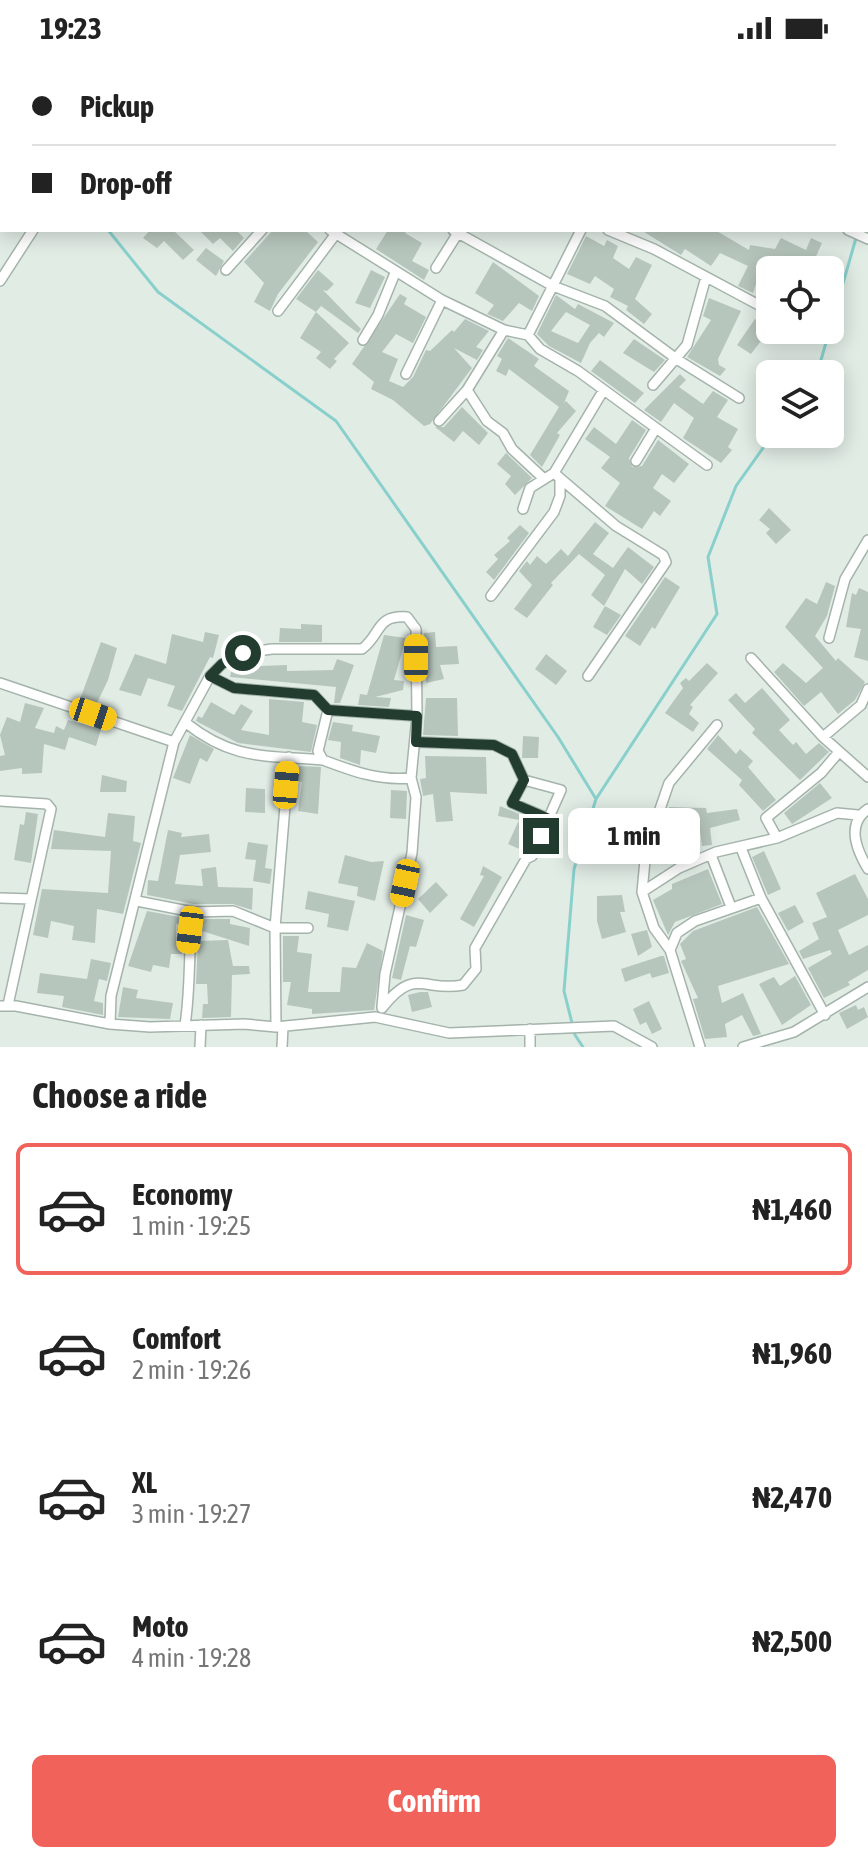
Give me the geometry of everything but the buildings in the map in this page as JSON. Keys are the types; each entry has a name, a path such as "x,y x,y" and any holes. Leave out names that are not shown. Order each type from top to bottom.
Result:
{"street":[{"path":"0,281 32,232"},
{"path":"226,270 260,232"},
{"path":"278,311 333,232 442,300 504,330 528,335 540,349 707,465"},
{"path":"436,268 455,232 553,286 605,306 678,360 739,398"},
{"path":"528,335 580,232"},
{"path":"613,232 654,249 756,304"},
{"path":"363,340 378,315 395,273"},
{"path":"653,385 678,360 698,316 706,277"},
{"path":"406,374 442,300"},
{"path":"439,421 467,390 504,330"},
{"path":"467,390 487,421 503,433 512,449 542,477"},
{"path":"491,596 554,512 560,496 557,476 603,391"},
{"path":"636,461 656,428"},
{"path":"523,509 530,488 542,477 557,476 616,526 663,555 666,562 588,676"},
{"path":"829,638 845,579 868,540"},
{"path":"110,1024 111,996 122,963 129,917 137,901 174,742 210,676 222,664 243,653 272,649 362,649 371,643 381,622 395,616 407,617 416,629 417,716 411,778 416,797 412,853 385,974 380,1019"},
{"path":"751,658 823,737 868,777"},
{"path":"210,676 234,688 314,695 328,710 417,716"},
{"path":"0,683 174,742"},
{"path":"823,737 865,706 868,689"},
{"path":"323,760 318,751 328,710"},
{"path":"186,723 205,738 242,755 323,760 358,774 392,780 411,778"},
{"path":"700,1047 670,950 654,928 642,892 646,850 669,783 717,725"},
{"path":"416,742 494,745 512,754 524,780"},
{"path":"777,838 766,818 821,773 839,752"},
{"path":"282,1047 275,928 289,757"},
{"path":"524,780 512,803 547,818"},
{"path":"382,1007 398,990 417,981 463,985 476,969 478,954 475,948 526,859 532,856 561,790 524,780"},
{"path":"0,801 47,804 51,809 4,1006 110,1024 280,1027 380,1019 449,1033 614,1026 652,1047"},
{"path":"642,892 679,868 711,855 777,838 837,813 858,815 868,809"},
{"path":"858,815 854,826 858,852 868,869"},
{"path":"741,848 761,898 825,1015"},
{"path":"711,855 731,907"},
{"path":"0,898 31,899"},
{"path":"670,950 677,933 731,907 761,898"},
{"path":"137,901 193,912 233,911 275,928 308,928"},
{"path":"185,1025 190,990 188,949 193,912"},
{"path":"743,1047 794,1032 868,987"},
{"path":"200,1047 201,1025"},
{"path":"530,1029 530,1047"}],"waterway":[{"path":"110,232 158,292 336,421 558,737 596,799"},
{"path":"821,360 856,238"},
{"path":"583,1047 575,1035 564,991 574,869 596,799 717,614 708,557 736,486 763,448"}],"route":[{"path":"243,653 222,664 210,676 234,688 314,695 328,710 417,716 416,742 494,745 512,754 524,780 512,803 547,818 541,836"}]}
